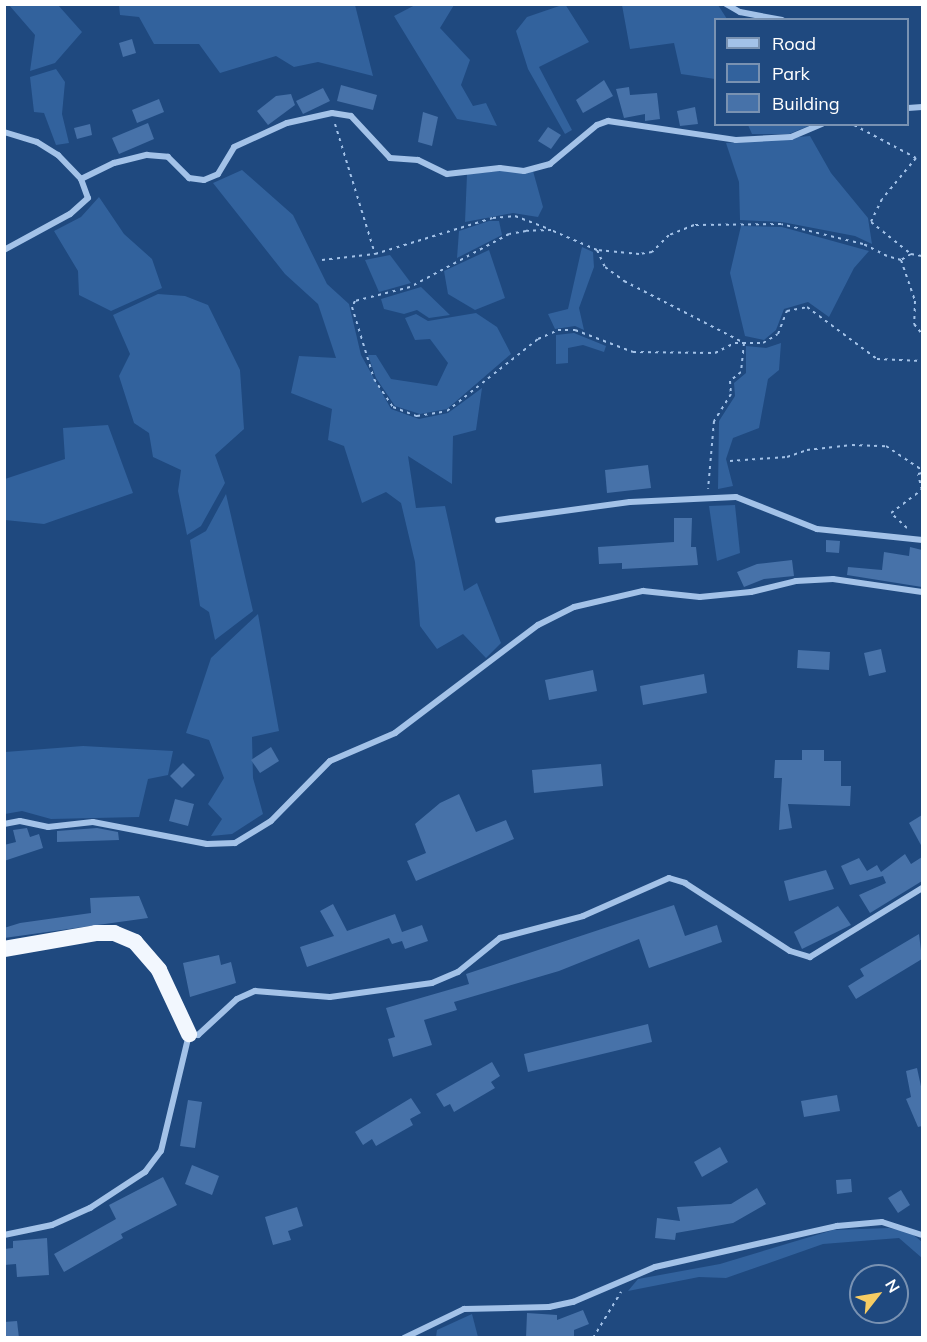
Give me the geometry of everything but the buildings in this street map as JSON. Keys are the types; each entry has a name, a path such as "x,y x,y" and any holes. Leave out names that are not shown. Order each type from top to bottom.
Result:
{"highway":[{"path":"4,949 96,933 114,933 135,942 159,970 189,1034"}],"street":[{"path":"726,4 740,12 772,18"},
{"path":"81,179 114,163 147,155 168,157 189,178 204,180 218,174 234,147 287,123 332,112 351,116 390,158 418,160 447,174 500,168 524,171 550,164 597,125 608,121 736,140 791,137 818,126"},
{"path":"4,132 49,149 81,179 88,198 80,207 4,249"},
{"path":"498,520 630,501 709,498 757,502 796,524 818,530 922,540"},
{"path":"4,824 20,821 48,827 93,822 207,844 235,843 271,821 330,761 395,733 538,625 574,607 643,591 700,597 805,580 833,579 922,592"},
{"path":"4,1235 52,1225 81,1212 145,1172 161,1151 189,1034 198,1035 237,999 255,991 330,997 432,983 458,972 500,938 583,916 669,878 685,883 734,912 790,951 810,957 922,888"},
{"path":"404,1338 464,1309 549,1307 602,1293 655,1268 837,1226 882,1222 922,1235"}],"path":[{"path":"332,112 375,254"},
{"path":"856,126 916,158 882,199 871,222 911,254 922,256"},
{"path":"322,260 375,254 493,218 515,216 597,250 652,252 669,235 694,225 782,224 901,260 911,254"},
{"path":"551,230 509,234 410,287 355,301 352,307 363,355 393,407 417,416 447,411 538,339 558,330 575,330 633,352 715,352 744,343 763,343 777,334 787,311 807,307 877,358 922,361"},
{"path":"597,250 606,267 624,281 744,343"},
{"path":"901,260 915,301 914,324 922,334"},
{"path":"709,498 707,473 714,421 731,394 730,381 741,372 744,343"},
{"path":"730,461 788,457 807,450 852,445 886,446 922,471 918,474 922,490 891,513 896,522 905,523 911,540"},
{"path":"593,1338 628,1279"}],"green space":[{"path":"417,4 454,5 440,28 470,60 461,85 473,106 486,103 497,126 457,119 394,16"},
{"path":"565,4 589,42 539,67 572,130 565,134 528,69 516,31 527,17"},
{"path":"9,5 58,5 82,32 55,63 30,71 35,35"},
{"path":"119,5 355,5 373,76 318,62 294,67 276,56 220,73 199,44 154,44 139,17 120,15"},
{"path":"622,5 718,5 726,18 714,18 714,79 681,74 674,43 630,49"},
{"path":"56,69 65,82 62,114 69,143 56,145 44,113 34,112 30,77"},
{"path":"748,126 809,126 789,134 752,134"},
{"path":"810,136 831,173 868,218 872,244 855,236 782,222 740,220 739,182 726,143"},
{"path":"242,170 293,215 327,284 349,304 361,355 391,409 419,419 448,413 482,388 476,430 453,436 452,484 408,456 416,508 445,506 464,591 477,583 501,643 486,658 463,634 437,649 420,626 415,562 401,503 386,492 362,503 344,446 328,440 332,409 291,393 299,356 336,358 318,304 285,274 213,183"},
{"path":"533,171 543,207 538,217 513,213 465,222 467,174"},
{"path":"99,197 124,234 152,259 162,288 111,311 79,295 78,271 54,231 81,217"},
{"path":"489,221 499,221 502,235 457,258 459,231"},
{"path":"741,226 782,227 869,251 854,268 829,317 808,302 784,309 776,330 764,340 745,336 730,273"},
{"path":"582,247 593,252 594,267 579,308 584,330 575,326 555,329 548,314 568,309"},
{"path":"489,250 505,298 475,310 448,294 444,271"},
{"path":"390,255 411,283 379,292 365,260"},
{"path":"421,287 450,315 429,318 417,310 404,314 384,309 381,299"},
{"path":"158,294 185,296 208,305 240,370 244,429 215,455 225,483 201,526 187,535 178,491 181,470 153,457 149,433 134,423 119,376 130,354 113,315"},
{"path":"476,313 497,327 511,354 447,409 420,414 395,406 376,378 368,355 376,355 391,379 437,386 448,363 430,339 415,340 405,318 416,314 428,321"},
{"path":"574,333 606,346 604,352 583,345 568,348 568,363 556,364 556,335"},
{"path":"781,343 779,370 768,379 759,428 733,438 726,459 733,486 718,489 719,421 735,396 734,383 746,373 746,346 766,348"},
{"path":"108,425 133,493 44,524 5,520 5,479 65,459 63,428"},
{"path":"226,494 253,611 215,640 209,612 200,606 190,540 206,531"},
{"path":"735,505 740,553 717,561 709,506"},
{"path":"258,614 279,731 252,737 253,778 263,814 232,834 211,836 222,819 208,804 224,778 209,740 186,733 211,658"},
{"path":"83,746 173,751 168,775 148,779 139,817 51,819 22,811 5,814 5,752"},
{"path":"889,1228 910,1232 922,1242 922,1258 899,1238 823,1244 726,1278 699,1277 628,1291 638,1279 720,1264 833,1230"},
{"path":"472,1314 478,1337 436,1337 437,1330"}]}
